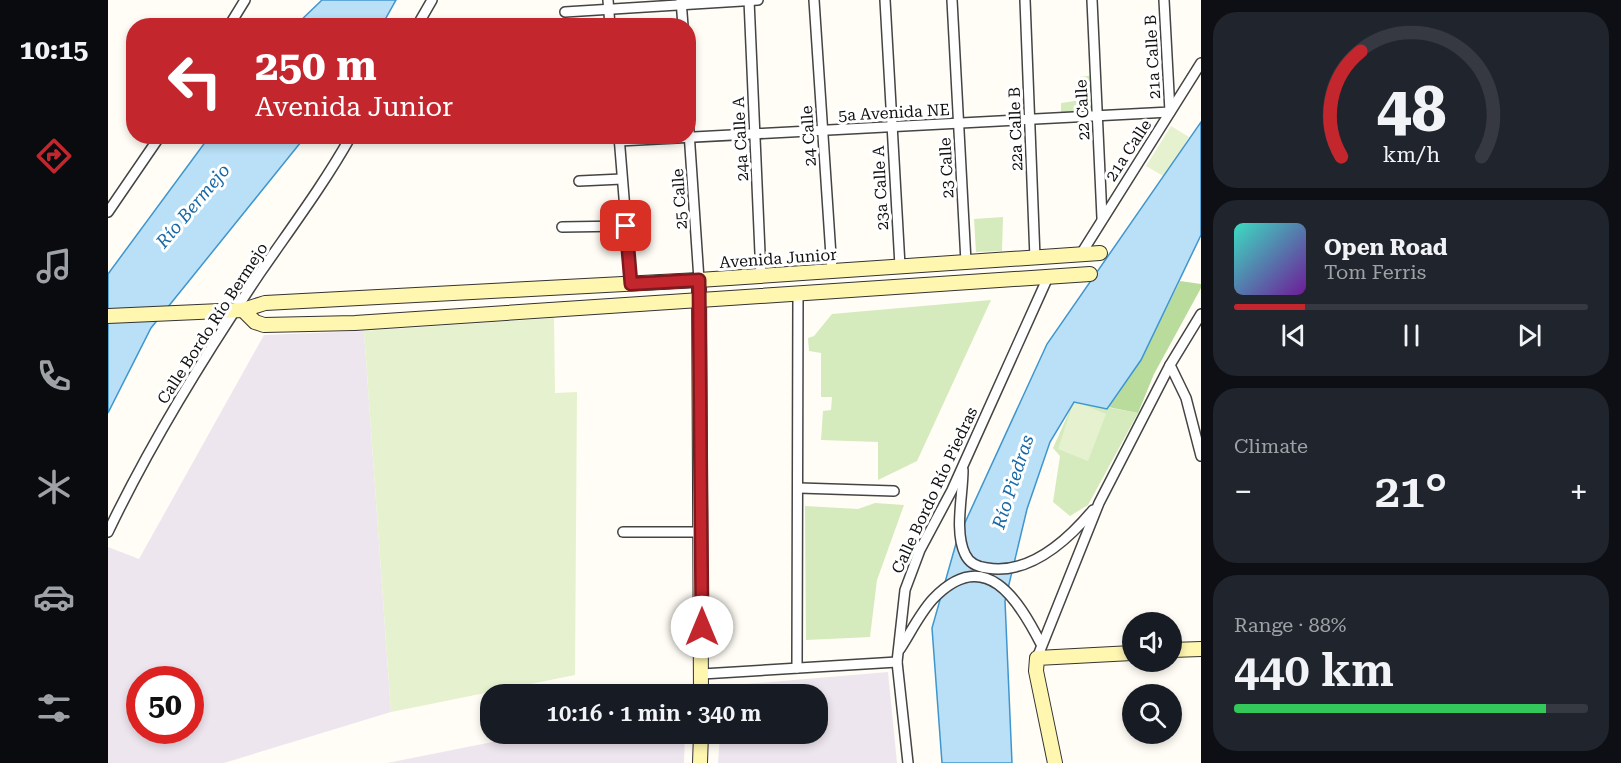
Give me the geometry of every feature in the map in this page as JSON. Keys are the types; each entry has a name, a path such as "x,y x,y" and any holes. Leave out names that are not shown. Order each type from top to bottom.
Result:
{"main road":[{"name":"Avenida Junior","path":"108,316 235,310 265,303 699,280 1100,253"},
{"path":"235,310 255,322 275,326 699,301 1090,274"},
{"path":"699,280 702,684"},
{"path":"1182,649 1201,648"},
{"path":"1055,763 1036,670 1037,658 1122,654"},
{"path":"700,744 700,763"}],"street":[{"path":"234,18 245,0"},
{"path":"422,18 432,0"},
{"name":"24a Calle A","path":"748,0 761,276"},
{"path":"565,12 609,5 758,0"},
{"name":"24 Calle","path":"814,0 832,271"},
{"name":"23a Calle A","path":"885,0 900,266"},
{"name":"23 Calle","path":"952,0 966,262"},
{"name":"22a Calle B","path":"1024,0 1035,258"},
{"name":"22 Calle","path":"1092,0 1102,218"},
{"name":"21a Calle B","path":"1164,0 1170,112"},
{"path":"681,2 682,18"},
{"name":"21a Calle","path":"1081,254 1201,63"},
{"name":"5a Avenida NE","path":"696,137 1170,112"},
{"path":"108,213 155,144"},
{"name":"Calle Bordo Río Bermejo","path":"108,532 142,463 235,310 324,183 346,144"},
{"path":"619,144 631,284"},
{"name":"25 Calle","path":"690,144 699,280"},
{"path":"579,181 622,179"},
{"path":"562,227 626,226"},
{"name":"Calle Bordo Río Piedras","path":"908,763 898,657 905,590 920,550 963,465 1048,277"},
{"path":"797,668 798,294"},
{"path":"1037,658 1099,503 1170,365 1201,314"},
{"path":"1170,365 1186,398 1201,456"},
{"path":"1198,438 1201,421"},
{"path":"963,465 961,525 964,552 978,567 1010,570 1048,552 1077,528 1099,503"},
{"path":"799,488 894,491"},
{"path":"623,532 701,532"},
{"path":"702,674 797,668 898,657 914,626 934,598 952,584 977,577 999,583 1017,601 1041,644"}],"shaded area":[{"path":"364,331 391,712 224,763 108,763 108,547 139,559 264,335"},
{"path":"888,672 897,763 718,763 719,744 828,744 828,684 746,684"},
{"path":"483,744 685,744 684,763 387,763"}],"green space":[{"path":"1094,75 1096,111 1061,113 1061,103 1081,100 1080,77"},
{"path":"1171,126 1189,137 1165,177 1146,166"},
{"path":"1003,217 1002,251 976,252 974,219"},
{"path":"1180,281 1201,284 1201,288 1154,374 1138,413 1108,407 1141,360"},
{"path":"991,300 917,461 878,480 878,442 821,440 823,411 831,410 832,397 821,397 821,353 809,351 808,338 814,336 832,314"},
{"path":"554,318 555,393 577,392 575,675 530,684 480,684 480,694 391,712 364,331"},
{"path":"1074,401 1138,413 1088,505 1070,516 1053,502 1060,456 1053,448"},
{"path":"1074,401 1106,414 1088,461 1058,449"},
{"path":"875,503 904,505 877,580 870,637 806,640 805,506 858,509"}],"water":[{"path":"322,0 396,0 386,18 303,18"},
{"name":"Río Piedras","path":"1201,122 1201,235 1141,360 1107,409 1074,402 1050,442 1027,509 1005,601 1012,763 942,763 932,628 957,540 1047,344"},
{"name":"Río Bermejo","path":"204,144 299,144 151,328 108,413 108,274"}],"route":[{"path":"626,226 631,284 699,280 702,627"}]}
